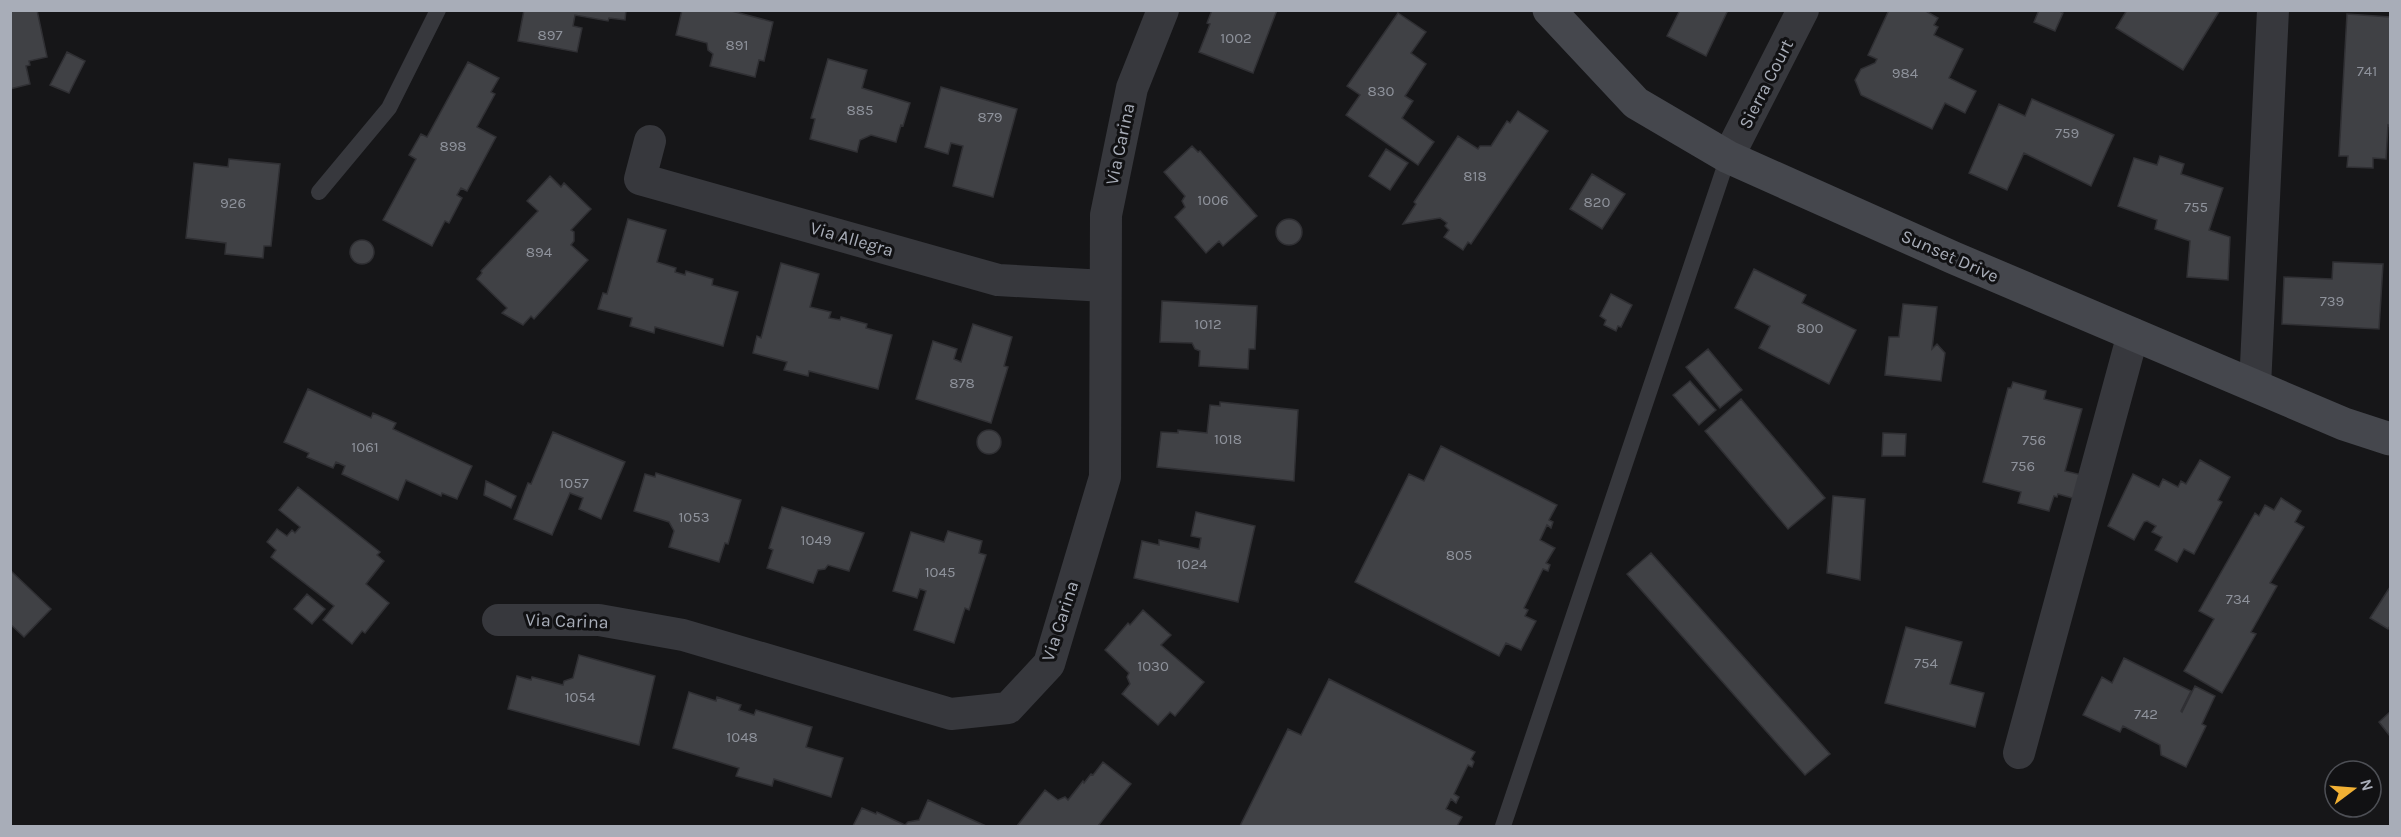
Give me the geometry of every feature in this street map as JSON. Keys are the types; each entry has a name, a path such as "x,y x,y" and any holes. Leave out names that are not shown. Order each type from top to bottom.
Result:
{"main road":[{"name":"Sunset Drive","path":"1549,10 1636,103 1728,158 1954,258 2254,386 2344,424 2391,439"}],"street":[{"name":"Via Carina","path":"498,620 599,620 682,635 951,714 1008,708 1049,664 1105,477 1106,215 1132,88 1163,10"},
{"name":"Sierra Court","path":"1728,158 1803,10"},
{"path":"2254,386 2272,10"},
{"name":"Via Allegra","path":"650,141 640,178 998,280 1105,286"},
{"path":"2019,753 2133,334"}],"lane":[{"path":"319,192 389,108 438,10"},
{"path":"1503,826 1728,158"}],"building":[{"path":"10,10 37,10 47,57 29,61 30,65 26,66 30,84 10,89"},
{"path":"524,10 626,10 625,20 609,18 608,21 575,15 573,26 582,28 577,52 518,41"},
{"path":"682,10 728,10 773,22 764,61 759,60 755,77 710,66 713,54 708,50 707,43 676,35"},
{"path":"1212,10 1277,10 1253,73 1199,52 1210,24 1207,23"},
{"path":"1680,10 1728,10 1706,56 1667,36"},
{"path":"1889,10 1924,10 1938,18 1934,25 1938,27 1934,35 1963,49 1949,78 1976,91 1965,113 1945,103 1932,129 1861,95 1855,80 1861,69 1875,63 1877,59 1868,55"},
{"path":"2039,10 2058,10 2063,13 2055,31 2034,22"},
{"path":"2127,10 2220,10 2183,70 2116,28"},
{"path":"1398,13 1426,32 1411,53 1426,64 1405,96 1413,101 1402,118 1434,142 1418,165 1346,115 1360,95 1347,86"},
{"path":"2347,14 2390,17 2390,126 2388,125 2386,159 2373,158 2373,168 2347,167 2348,156 2339,156"},
{"path":"67,52 85,61 69,93 50,85"},
{"path":"828,59 867,70 862,88 910,103 896,142 871,135 860,140 857,152 810,139 815,119 811,118"},
{"path":"468,62 499,78 491,92 495,94 477,127 496,137 467,191 461,188 457,195 462,198 449,223 445,221 432,246 383,220 416,159 409,155 421,134 427,137"},
{"path":"941,87 1017,109 993,197 953,186 963,146 951,143 948,154 925,147"},
{"path":"2032,99 2114,135 2091,186 2024,153 2007,190 1969,173 1999,104 2025,116"},
{"path":"1518,111 1548,131 1471,244 1468,242 1463,250 1444,237 1449,230 1445,226 1447,223 1440,218 1403,224 1416,204 1414,202 1458,136 1478,149 1480,146 1491,146 1507,121 1510,123"},
{"path":"1192,146 1198,152 1200,151 1257,216 1223,246 1219,241 1206,253 1175,217 1185,207 1182,201 1185,196 1164,172"},
{"path":"1386,149 1408,163 1390,190 1369,176"},
{"path":"2160,156 2184,164 2181,174 2223,188 2209,230 2230,237 2228,280 2187,277 2190,241 2155,229 2157,220 2118,206 2134,158 2157,165"},
{"path":"229,159 280,164 271,246 264,246 263,258 225,254 226,243 186,238 194,163 228,167"},
{"path":"1592,174 1625,194 1602,229 1570,209"},
{"path":"550,176 561,187 564,183 591,209 571,230 574,232 574,241 571,245 588,260 534,319 531,316 523,325 502,313 507,308 477,279 481,271 538,211 527,201"},
{"path":"628,219 666,230 657,262 676,268 675,272 685,275 686,271 713,279 712,285 738,292 723,346 655,327 654,333 630,326 632,318 598,309 603,293 607,294"},
{"path":"1289,219 1298,223 1302,232 1298,241 1289,245 1280,241 1276,232 1280,223"},
{"path":"362,240 371,243 374,252 371,261 362,264 353,261 350,252 353,243"},
{"path":"2333,262 2383,264 2379,329 2282,324 2284,277 2332,279"},
{"path":"781,263 819,274 810,307 831,312 829,318 840,320 841,317 867,324 866,328 892,335 878,389 809,371 808,376 784,370 787,362 753,353 757,336 761,338"},
{"path":"1754,269 1806,295 1802,303 1856,330 1829,384 1759,348 1770,326 1735,308"},
{"path":"1611,294 1632,305 1621,327 1618,326 1616,331 1604,325 1606,320 1600,316"},
{"path":"1162,301 1257,306 1255,349 1249,349 1248,369 1199,366 1200,351 1195,349 1192,343 1160,342"},
{"path":"1903,304 1937,307 1932,349 1937,344 1945,353 1941,381 1885,375 1889,337 1899,337"},
{"path":"973,324 1012,337 1004,366 1008,367 991,423 916,399 933,341 957,349 954,359 961,362"},
{"path":"1708,349 1742,390 1720,408 1686,367"},
{"path":"1690,381 1716,410 1699,425 1673,395"},
{"path":"2013,382 2046,391 2044,399 2082,409 2065,471 2082,475 2076,499 2058,494 2057,497 2054,496 2049,511 2018,503 2021,492 1983,482 2008,388 2011,388"},
{"path":"308,389 371,418 373,413 396,423 393,429 472,466 457,499 442,493 441,496 406,480 398,500 342,474 345,466 336,462 333,468 307,457 309,453 284,442"},
{"path":"1741,399 1825,498 1788,529 1705,431"},
{"path":"1220,402 1298,410 1294,481 1157,467 1161,432 1178,433 1178,430 1207,433 1210,405 1220,406"},
{"path":"989,430 994,431 1000,437 1000,447 994,453 989,454 984,453 978,447 977,442 978,437 984,431"},
{"path":"553,432 625,462 601,519 579,509 583,498 570,493 552,535 514,519 528,483 531,484"},
{"path":"1883,433 1906,434 1905,456 1882,456"},
{"path":"1441,446 1557,505 1549,520 1553,522 1551,528 1547,525 1540,540 1555,548 1546,563 1550,565 1548,571 1543,569 1524,608 1528,610 1525,616 1536,621 1521,650 1506,643 1499,656 1355,582 1409,474 1424,481"},
{"path":"2200,460 2230,477 2218,500 2222,502 2194,554 2184,549 2177,562 2155,550 2162,537 2152,532 2156,526 2147,521 2144,522 2134,540 2108,526 2133,474 2159,487 2163,479 2178,487 2181,481 2186,484"},
{"path":"656,473 741,500 728,544 725,543 719,562 669,547 674,531 669,522 634,511 645,474 655,477"},
{"path":"486,481 516,496 511,508 484,495"},
{"path":"298,487 380,552 377,555 384,561 366,584 389,603 365,633 362,631 352,644 323,620 334,606 271,557 276,550 267,542 277,529 287,536 292,530 295,533 300,527 279,510"},
{"path":"1833,496 1865,499 1860,580 1827,573"},
{"path":"2281,498 2301,511 2295,522 2304,527 2270,583 2277,586 2251,632 2256,634 2222,693 2184,671 2214,619 2199,611 2255,513 2259,516 2265,505 2274,510"},
{"path":"782,507 864,533 849,571 828,565 825,569 818,570 813,583 767,568 773,550 769,548"},
{"path":"1196,512 1255,526 1238,602 1134,578 1142,541 1159,545 1159,540 1199,549 1201,538 1191,536"},
{"path":"948,531 982,541 979,553 986,555 969,610 965,608 954,643 914,630 926,591 920,589 917,598 893,591 911,532 944,542"},
{"path":"1651,553 1830,754 1805,775 1627,574"},
{"path":"10,570 51,609 24,637 10,624"},
{"path":"2390,587 2390,626 2388,629 2370,618"},
{"path":"307,594 325,609 312,624 294,609"},
{"path":"1143,610 1171,635 1161,645 1204,682 1175,716 1170,712 1158,725 1122,694 1130,684 1127,677 1129,673 1105,650 1128,623 1130,625"},
{"path":"1906,627 1962,642 1950,684 1984,693 1975,727 1885,703"},
{"path":"579,655 655,676 639,745 508,709 517,676 531,680 532,677 563,685 564,681 573,678"},
{"path":"2124,658 2191,691 2182,712 2195,686 2215,696 2202,724 2206,726 2186,767 2161,755 2160,745 2123,726 2120,732 2083,715 2102,677 2112,683"},
{"path":"1329,679 1475,752 1471,759 1474,762 1472,767 1468,765 1454,794 1459,797 1456,803 1451,799 1446,809 1462,817 1457,826 1240,826 1288,729 1301,735"},
{"path":"689,692 716,701 717,697 741,705 739,710 754,715 756,710 812,727 806,747 843,758 831,797 774,779 772,786 736,776 739,768 673,748"},
{"path":"2390,712 2390,736 2379,722"},
{"path":"1103,762 1131,784 1098,826 1017,826 1045,790 1058,800 1065,797 1068,800 1083,781 1084,783 1091,774 1093,775"},
{"path":"928,800 986,826 853,826 862,808 905,825 908,822 919,820"}]}
